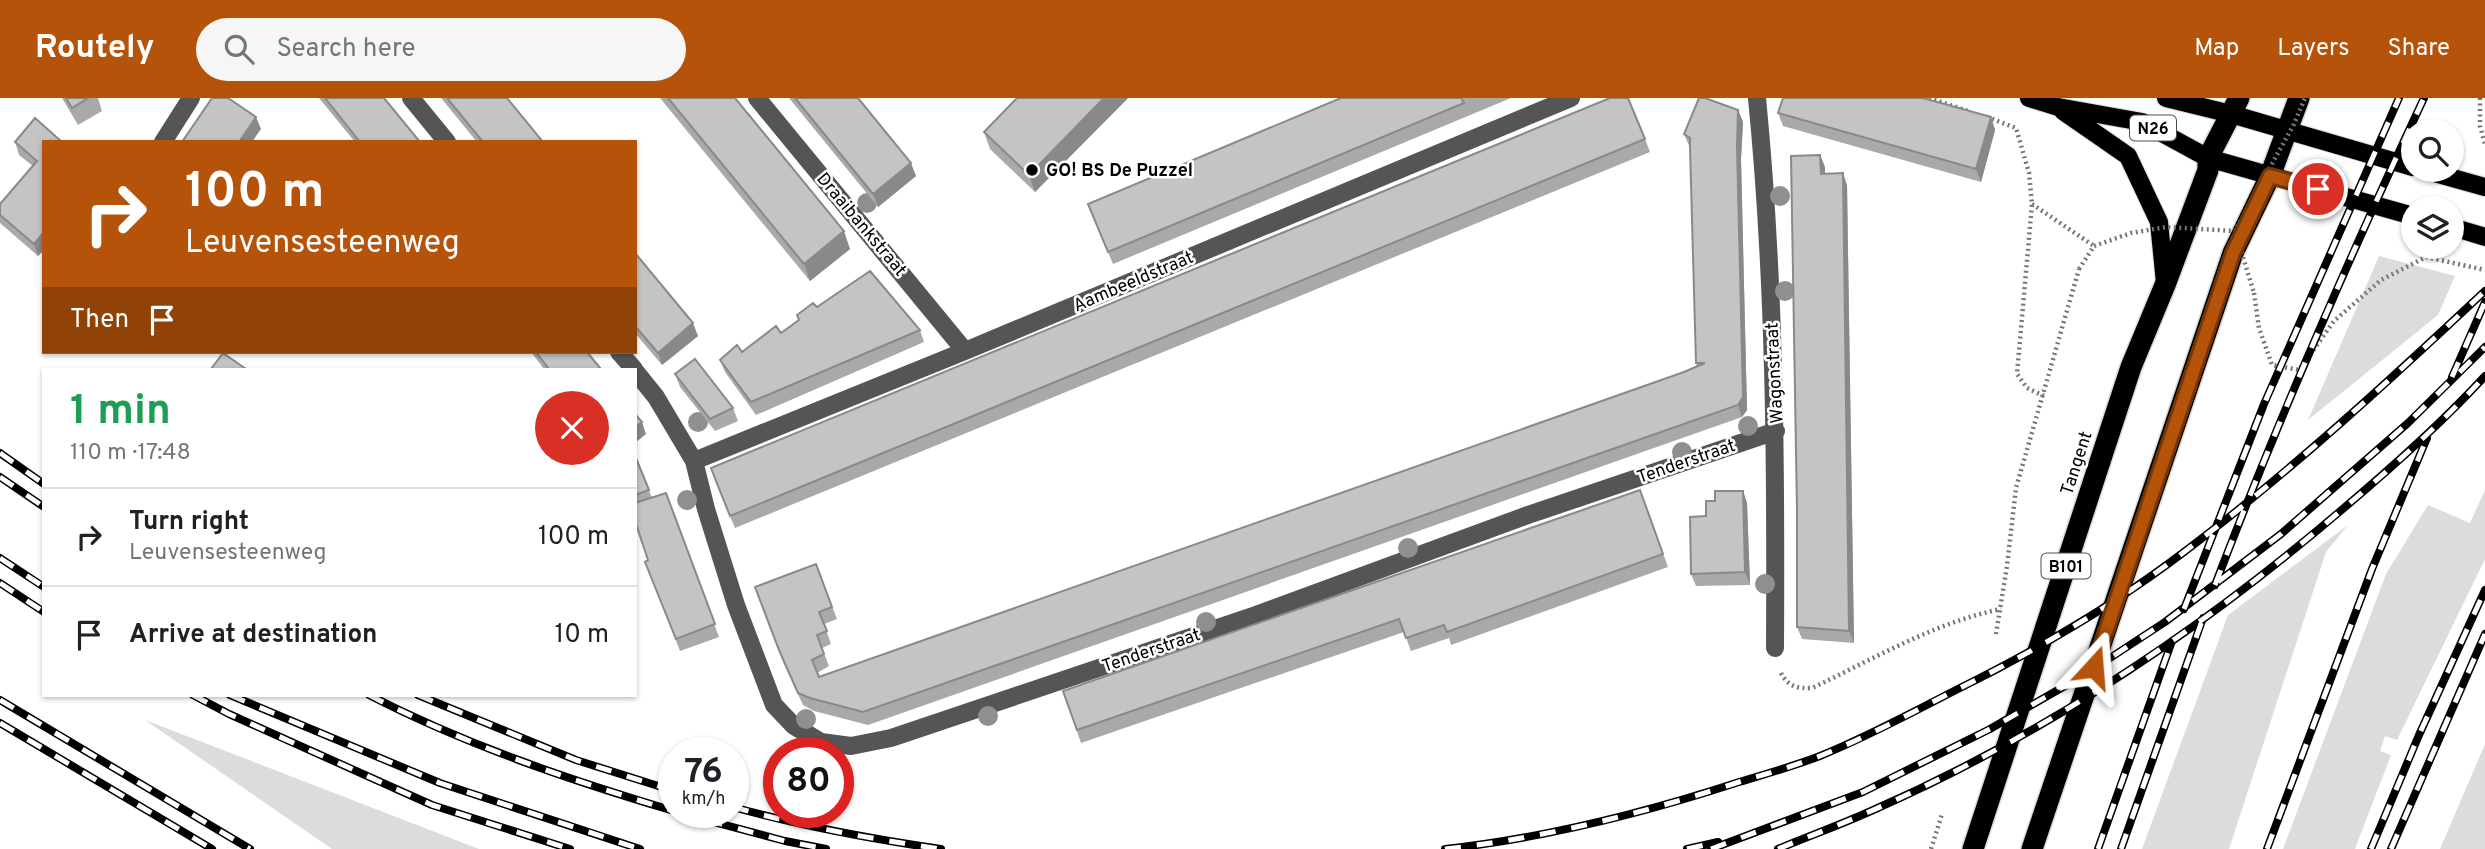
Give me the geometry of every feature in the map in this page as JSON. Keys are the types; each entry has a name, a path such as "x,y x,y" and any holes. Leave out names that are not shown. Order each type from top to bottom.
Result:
{"highway":[{"path":"2032,849 2233,253 2270,176 2299,98"},
{"name":"Tangent","path":"1973,849 2131,367 2165,285 2207,170 2208,158 2235,106"}],"main road":[{"name":"N26","path":"2029,98 2058,107 2142,122 2208,158 2401,213"},
{"name":"N26","path":"2166,98 2235,106 2287,130 2401,163"},
{"path":"2058,107 2129,156 2159,222 2165,285"},
{"path":"2464,181 2485,187"},
{"path":"2464,231 2485,237"}],"street":[{"path":"164,140 191,98"},
{"path":"411,98 445,140"},
{"name":"Draaibankstraat","path":"757,98 965,351"},
{"name":"Aambeeldstraat","path":"694,461 1571,98"},
{"name":"Wagonstraat","path":"1757,98 1763,161 1776,431 1775,648"},
{"name":"Tenderstraat","path":"621,354 632,368"},
{"name":"Tenderstraat","path":"637,374 656,397 694,461 736,605 774,705 794,726 821,742 850,746 891,738 1256,615 1528,515 1776,431"}],"path":[{"path":"1929,98 2017,128 2029,173 2032,205 2017,374 2027,388 2044,396"},
{"path":"2305,98 2294,124 2235,231 2254,293 2259,328 2272,365 2299,370 2334,321 2381,280 2426,257 2485,270"},
{"path":"2480,98 2480,126 2485,144"},
{"path":"2032,205 2094,246"},
{"path":"1996,634 2016,488 2079,269 2094,246 2131,233 2166,227 2235,231"},
{"path":"1775,648 1786,683 1802,689 1812,688 1936,627 2001,609"},
{"path":"1931,849 1942,814"}],"shaded area":[{"path":"2379,256 2455,276 2438,315 2308,420"},
{"path":"2485,490 2485,559 2397,740 2385,736 2380,751 2391,755 2355,849 2283,849 2386,574 2428,505 2470,523"},
{"path":"2348,525 2326,552 2229,849 2142,849 2228,615"},
{"path":"145,720 479,849 332,849"},
{"path":"2485,744 2485,849 2440,849"}],"building":[{"path":"66,98 88,98 72,108"},
{"path":"212,98 228,98 256,117 240,140 183,140"},
{"path":"325,98 384,98 418,140 358,140"},
{"path":"447,98 507,98 541,140 481,140"},
{"path":"668,98 735,98 844,231 804,264"},
{"path":"795,98 858,98 911,163 873,194"},
{"path":"1017,98 1104,98 1029,175 984,132"},
{"path":"1341,98 1461,98 1464,103 1108,252 1088,204"},
{"path":"1610,98 1628,98 1645,139 730,516 711,468"},
{"path":"1699,98 1738,110 1743,397 1738,405 863,712 798,693 755,587 816,564 832,607 819,612 827,631 817,635 824,654 812,660 819,677 1705,363 1696,363 1690,138 1684,134"},
{"path":"1783,98 1923,98 1991,117 1976,169 1778,113"},
{"path":"35,118 60,140 42,140 42,234 34,244 0,215 0,204 37,161 15,142"},
{"path":"1820,155 1821,174 1843,173 1849,631 1797,627 1791,156"},
{"path":"637,255 693,323 658,353 637,328"},
{"path":"870,271 920,330 751,402 720,360 737,345 742,352 776,326 781,333 799,320 797,315 813,303 817,307"},
{"path":"224,354 245,368 212,368"},
{"path":"538,354 589,354 600,368 548,368"},
{"path":"695,359 733,408 710,419 675,374"},
{"path":"637,460 649,490 637,494"},
{"path":"1640,490 1663,554 1447,632 1444,625 1406,638 1399,619 1077,730 1063,691"},
{"path":"1715,491 1743,491 1745,572 1691,574 1690,517 1706,516 1706,501 1715,501"},
{"path":"666,493 715,624 676,639 645,562 648,560 637,527 637,502"}],"railway":[{"path":"2184,609 2264,404 2399,98"},
{"path":"2215,585 2315,340 2424,98"},
{"path":"1445,849 1594,823 1667,804 1800,763 1872,733 2015,660 2130,591 2223,522 2338,426 2485,291"},
{"path":"2452,377 2485,302"},
{"path":"1711,849 1863,792 1990,729 2084,675 2165,622 2281,534 2408,423 2485,347"},
{"path":"1778,849 1934,782 1995,750 2056,716 2173,641 2338,513 2395,464 2485,376"},
{"path":"2267,849 2372,569 2427,438"},
{"path":"0,453 42,483"},
{"path":"0,477 42,506"},
{"path":"0,558 42,586"},
{"path":"0,583 42,611"},
{"path":"2371,849 2485,590"},
{"path":"2121,849 2203,618"},
{"path":"2391,849 2485,634"},
{"path":"2098,849 2172,641"},
{"path":"197,697 432,805 570,849"},
{"path":"235,697 440,783 640,849"},
{"path":"373,697 481,746 658,806"},
{"path":"423,697 576,760 658,786"},
{"path":"0,700 250,849"},
{"path":"0,723 212,849"},
{"path":"749,811 836,831 941,849"},
{"path":"736,828 826,849"},
{"path":"1687,849 1718,842"}],"place":[{"name":"GO! BS De Puzzel","path":"1032,170"}],"route":[{"path":"2094,667 2233,253 2270,176 2318,189"}]}
